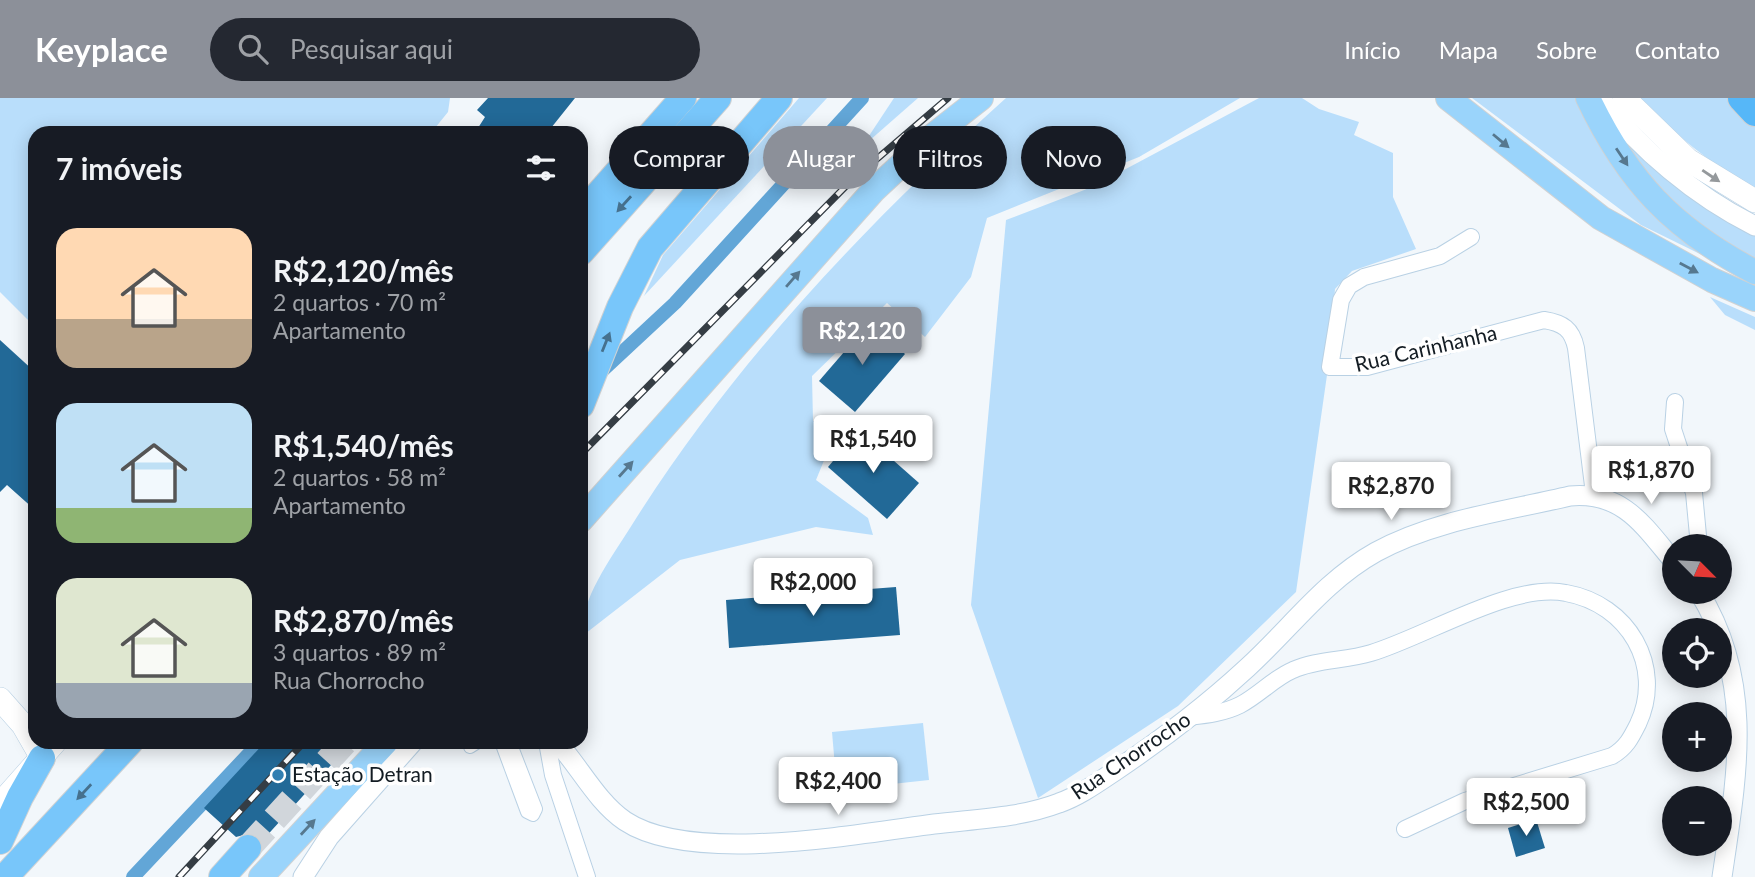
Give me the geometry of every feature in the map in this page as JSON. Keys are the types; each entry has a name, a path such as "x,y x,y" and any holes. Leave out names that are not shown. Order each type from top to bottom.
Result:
{"highway":[{"path":"588,206 683,98"},
{"path":"588,244 718,98"},
{"path":"588,387 620,307 650,248 779,98"},
{"path":"1742,98 1755,112"},
{"path":"5,877 124,749"},
{"path":"0,841 48,750"},
{"path":"222,877 248,848"}],"main road":[{"path":"588,512 873,191 930,138 981,98"},
{"path":"1448,98 1601,218 1712,280 1755,299"},
{"path":"1588,98 1625,161 1669,216 1703,244 1755,272"},
{"path":"1624,98 1688,160 1755,201"},
{"path":"0,699 28,727"},
{"path":"261,877 380,749"},
{"path":"0,804 48,750"}],"street":[{"path":"1600,98 1681,180 1755,226"},
{"name":"Rua Carinhanha","path":"1471,236 1440,256 1364,277 1349,286 1341,300 1330,367 1367,367 1544,320 1562,324 1573,335 1576,348 1594,494"},
{"path":"1675,401 1673,429 1694,493 1698,534"},
{"path":"1594,494 1615,502 1633,516 1662,548"},
{"name":"Rua Chorrocho","path":"563,749 625,821 644,830 691,840 742,844 817,840 1036,810 1086,790 1189,717 1247,668 1341,575 1374,553 1427,531 1570,496 1594,494"},
{"path":"1189,717 1224,711 1240,705 1292,670 1399,644 1510,596 1534,591 1568,593 1592,600 1613,614 1637,639 1644,656 1647,699 1623,750 1612,756 1465,801 1405,829"},
{"path":"1706,604 1730,645 1743,696 1740,754 1722,877"},
{"path":"303,877 329,837 407,749"},
{"path":"503,749 527,813 533,815 536,808 513,749"},
{"path":"548,749 553,775 587,877"}],"shaded area":[{"path":"0,98 450,98 448,112 437,126 28,126 28,320 0,292"},
{"path":"799,98 827,98 801,126 775,126"},
{"path":"894,98 918,98 879,132 879,126 876,126"},
{"path":"1006,98 1240,98 1126,162 1126,126 1021,126 1021,189 1059,189 987,218 971,277 925,337 887,303 812,376 813,421 839,424 816,480 868,518 873,535 816,527 680,560 588,632 588,602 591,594 669,468 756,354 803,300 909,189 1007,189 1007,126 976,126"},
{"path":"1259,98 1302,98 1319,109 1359,122 1354,135 1393,153 1393,197 1416,249 1352,271 1335,289 1329,361 1296,592 1178,706 1038,798 971,605 1006,220 1087,189 1126,189 1126,169"},
{"path":"1472,98 1588,98 1625,139 1664,176 1707,208 1755,236 1755,281 1641,225"},
{"path":"1637,98 1728,98 1755,127 1755,189 1693,147"},
{"path":"763,140 763,167 749,182 749,156"},
{"path":"720,189 743,189 644,296 663,255"},
{"path":"1710,297 1755,317 1755,330 1725,315"},
{"path":"923,723 929,780 837,790 832,732"}],"building":[{"path":"488,98 575,98 553,126 479,126 485,117 477,110"},
{"path":"870,322 905,354 855,412 819,381"},
{"path":"0,340 28,366 28,504 7,485 0,492"},
{"path":"859,430 919,483 887,519 828,467"},
{"path":"896,587 900,635 729,648 726,600"},
{"name":"Estação Detran","path":"259,749 346,749 262,841 251,833 236,837 204,808"},
{"path":"1536,819 1545,848 1516,857 1508,828"}],"waterway":[{"path":"603,370 675,303 862,98"},
{"path":"133,877 253,749"}],"tunnel":[{"path":"248,848 339,749"}],"railway":[{"path":"588,447 851,181 948,98"},
{"path":"179,877 298,749"}],"place":[{"name":"Estação Detran","path":"278,775"}]}
